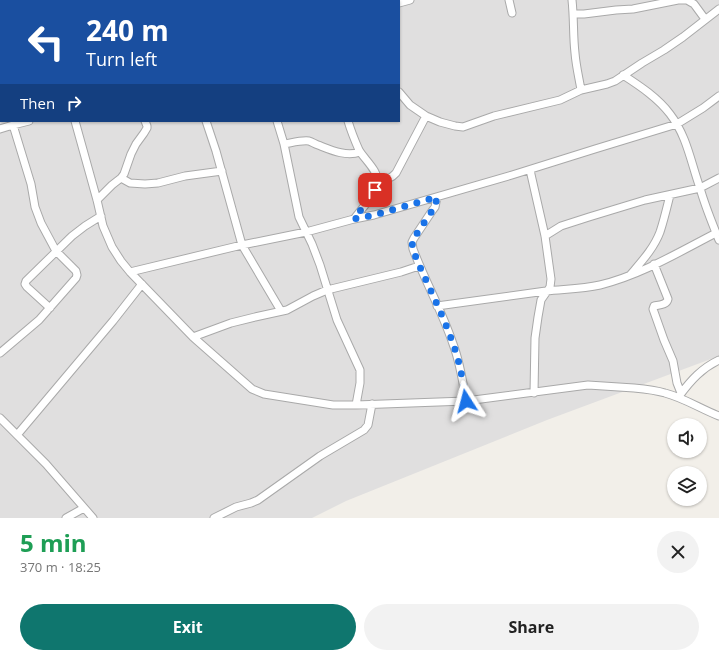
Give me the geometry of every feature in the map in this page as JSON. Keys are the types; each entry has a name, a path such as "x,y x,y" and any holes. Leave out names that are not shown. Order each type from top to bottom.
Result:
{"street":[{"path":"400,3 410,0"},
{"path":"509,0 512,13"},
{"path":"572,0 575,54 581,90"},
{"path":"573,14 633,9 663,1 687,0 694,4 705,19"},
{"path":"400,93 410,105 426,116 440,122 463,127 494,116 560,100 581,90 615,81 683,37 719,9"},
{"path":"623,75 652,95 670,114 677,124 688,148 700,188 719,240"},
{"path":"130,272 374,215 530,170 677,124 719,96"},
{"path":"378,181 393,177 396,173 426,116"},
{"path":"0,129 25,122"},
{"path":"74,122 103,226 112,247 121,261 193,337 252,389 264,394 333,405 356,405 466,401 588,385 650,390 680,395 705,411 719,416"},
{"path":"97,200 124,174 131,154 147,128 145,122"},
{"path":"206,122 222,171 242,245 281,311"},
{"path":"277,122 284,144 299,217 320,265 336,320 360,370 360,383 356,405"},
{"path":"348,122 360,152 377,176 378,181 370,198 354,219"},
{"path":"0,352 39,320 77,275 76,271 56,251 41,223 35,207 31,184 13,125"},
{"path":"284,144 309,141 338,152 354,154 360,152"},
{"path":"530,170 545,236 552,279 548,291 541,300 538,317 535,338 534,393"},
{"path":"121,178 130,183 145,184 158,183 185,176 222,171"},
{"path":"545,236 561,226 645,200 700,188 719,178"},
{"path":"629,275 653,245 660,232 670,195"},
{"path":"437,197 435,207 412,242 413,250 448,329 461,371 466,401"},
{"path":"50,308 27,287 25,284 26,281 72,236 101,216"},
{"path":"437,306 600,285 654,264 716,233"},
{"path":"654,264 668,299 665,304 654,306 653,309 673,361 680,395"},
{"path":"193,337 231,323 292,308 313,296 328,290 401,272 419,266"},
{"path":"17,435 113,321 142,284"},
{"path":"680,395 698,373 719,360"},
{"path":"214,518 236,507 258,500 320,456 364,430 368,425 372,404"},
{"path":"0,418 46,464 93,518"},
{"path":"66,518 84,508"}],"shaded area":[{"path":"400,0 719,0 719,356 547,420 346,501 312,518 0,518 0,122 400,122"}],"route":[{"path":"375,190 354,219 374,215 437,197 435,207 412,242 413,250 448,329 461,371 466,401"}]}
